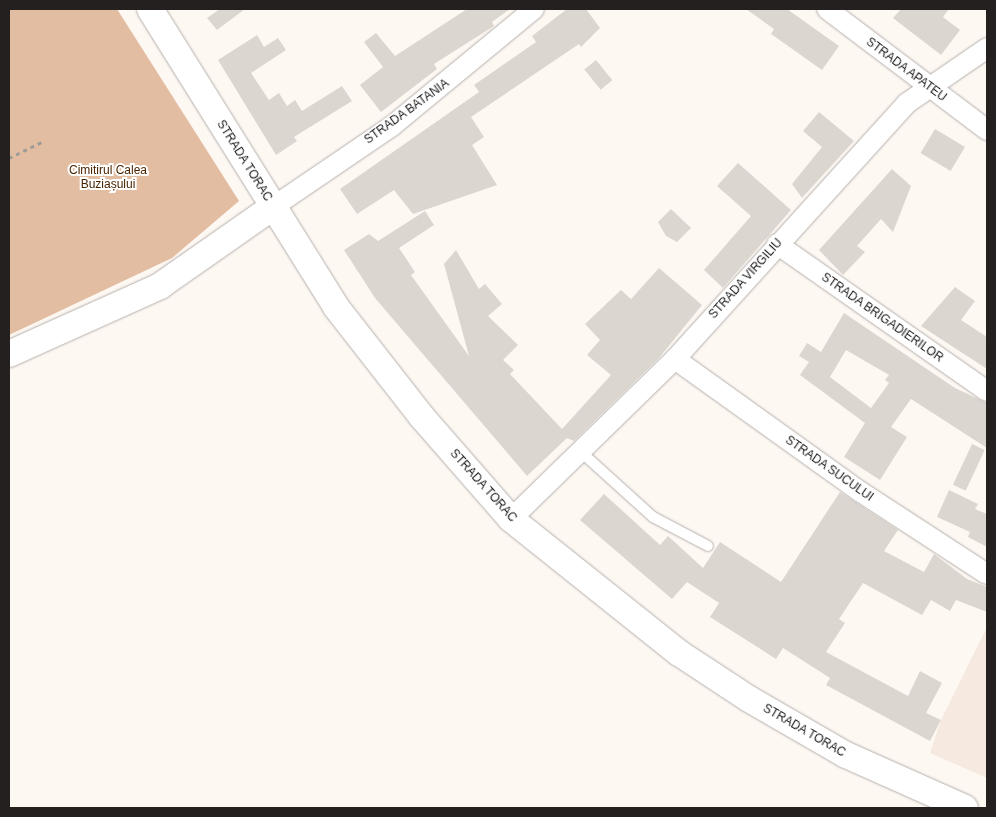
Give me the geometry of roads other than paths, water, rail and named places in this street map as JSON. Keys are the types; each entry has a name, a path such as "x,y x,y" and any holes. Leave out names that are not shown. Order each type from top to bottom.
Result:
{"street":[{"name":"STRADA TORAC","path":"150,9 336,307 422,417 511,518 588,585 748,699 846,755 965,808"},
{"name":"STRADA BATANIA","path":"273,207 392,126 534,9"},
{"name":"STRADA APATEU","path":"827,9 987,130"},
{"name":"STRADA VIRGILIU","path":"511,518 675,360 777,244 908,103 928,87 987,48"},
{"path":"9,354 160,286 273,207"},
{"name":"STRADA BRIGADIERILOR","path":"777,244 987,391"},
{"name":"STRADA SUCULUI","path":"675,360 861,492 987,574"}],"lane":[{"path":"580,451 653,517 708,546"}],"park label":[{"name":"Cimitirul Calea Buziașului","path":"108,178"}]}
